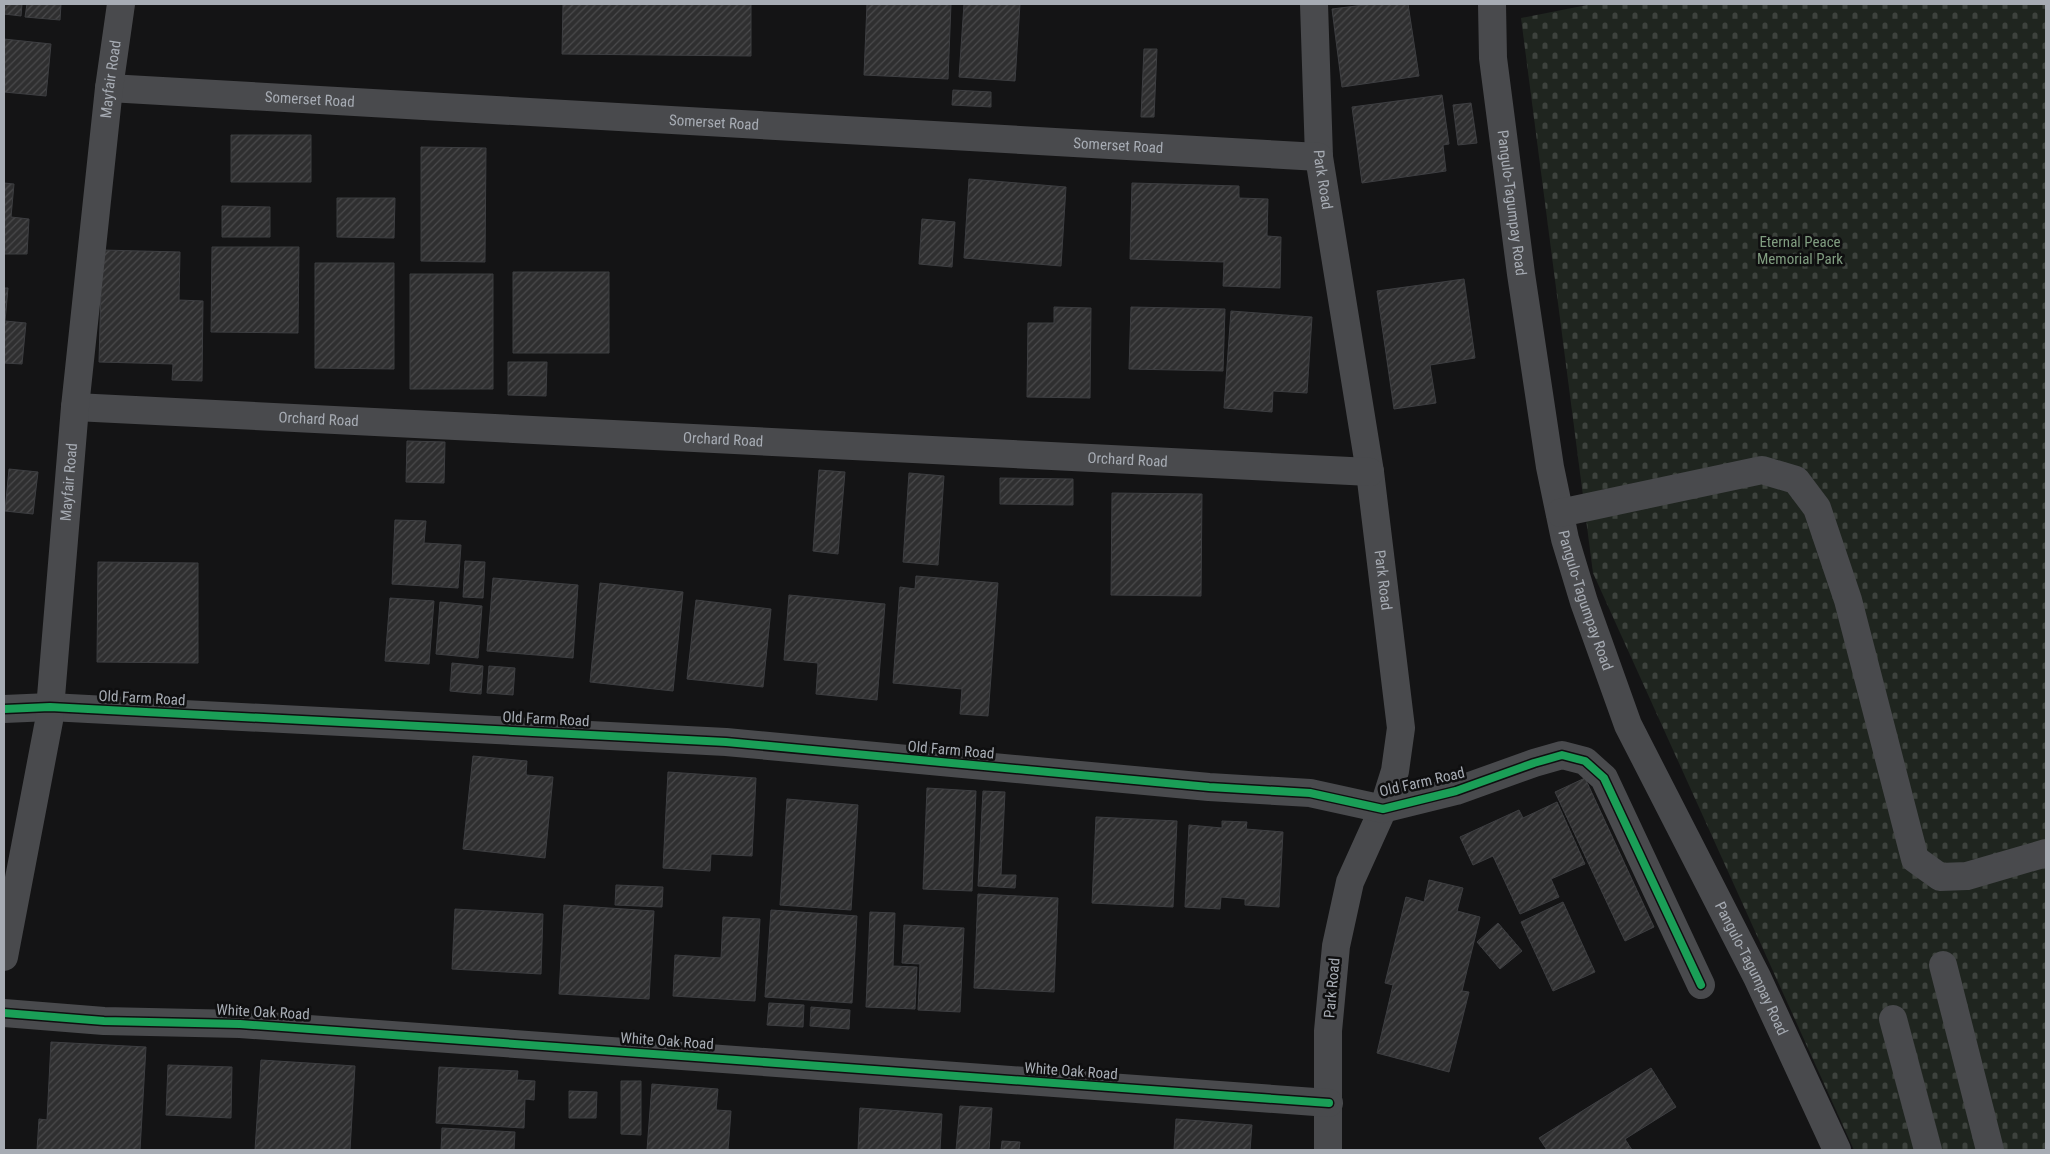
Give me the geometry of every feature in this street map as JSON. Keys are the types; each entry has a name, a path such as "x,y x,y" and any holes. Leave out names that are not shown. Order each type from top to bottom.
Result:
{"street":[{"name":"Mayfair Road","path":"4,958 49,721 75,407 109,88 121,4"},
{"name":"Park Road","path":"1314,4 1318,157 1370,472 1401,728 1395,771 1383,809 1350,882 1336,946 1328,1031 1328,1150"},
{"name":"Pangulo-Tagumpay Road","path":"1492,4 1493,58 1521,274 1550,467 1560,513 1584,602 1628,725 1757,977 1837,1150"},
{"name":"Somerset Road","path":"109,88 1318,157"},
{"name":"Orchard Road","path":"75,407 1370,472"},
{"path":"1560,513 1762,470 1796,480 1816,508 1848,600 1915,859 1940,877 1967,876 2046,853"},
{"name":"Old Farm Road","path":"4,709 50,707 726,742 1209,787 1310,793 1383,809 1456,791 1562,755 1585,761 1604,778 1700,985"},
{"path":"1943,965 1990,1150"},
{"name":"White Oak Road","path":"4,1013 104,1021 240,1024 1328,1103"},
{"path":"1893,1019 1928,1150"}],"green space":[{"name":"Eternal Peace Memorial Park","path":"1592,4 2046,4 2046,1150 1854,1150 1593,573 1521,18"}],"building":[{"path":"4,4 22,4 21,16 4,14"},
{"path":"27,4 61,4 60,20 25,17"},
{"path":"563,4 751,4 751,56 562,54"},
{"path":"867,4 951,4 948,79 864,75"},
{"path":"964,4 1020,4 1015,81 959,77"},
{"path":"1372,4 1408,4 1419,76 1342,87 1332,9"},
{"path":"4,39 51,44 46,96 4,92"},
{"path":"1144,49 1157,49 1154,117 1141,117"},
{"path":"953,90 991,92 991,107 952,105"},
{"path":"1442,95 1449,144 1443,145 1446,171 1362,183 1352,107"},
{"path":"1471,103 1477,143 1458,145 1453,105"},
{"path":"231,135 311,135 311,182 231,182"},
{"path":"421,147 486,148 485,262 421,261"},
{"path":"969,179 1066,187 1061,266 964,258"},
{"path":"4,183 14,184 11,217 29,219 27,254 4,254"},
{"path":"1132,183 1239,186 1239,198 1268,199 1267,236 1281,237 1280,288 1223,286 1224,262 1130,259"},
{"path":"337,198 395,198 394,238 337,237"},
{"path":"222,206 270,207 270,237 222,237"},
{"path":"922,219 955,222 952,267 919,264"},
{"path":"212,247 299,247 298,333 211,332"},
{"path":"102,250 180,252 179,300 203,301 202,381 172,380 173,364 99,362"},
{"path":"315,263 394,263 394,369 315,368"},
{"path":"513,272 609,272 609,353 513,353"},
{"path":"410,274 493,274 493,389 410,389"},
{"path":"1464,279 1475,358 1430,365 1436,403 1394,409 1377,291"},
{"path":"4,288 8,288 5,321 26,323 22,364 4,363"},
{"path":"1054,307 1091,308 1090,398 1027,397 1028,323 1054,323"},
{"path":"1131,307 1225,309 1223,371 1129,369"},
{"path":"1231,311 1312,317 1307,393 1273,391 1272,412 1224,408"},
{"path":"508,362 547,362 546,396 508,395"},
{"path":"407,441 445,442 444,483 406,482"},
{"path":"9,469 38,472 33,514 5,511"},
{"path":"819,470 845,472 838,554 813,551"},
{"path":"909,473 944,476 938,565 903,562"},
{"path":"1000,478 1073,479 1073,505 1000,504"},
{"path":"1112,493 1202,494 1201,596 1111,595"},
{"path":"395,520 426,521 424,543 461,545 458,588 392,584"},
{"path":"465,561 485,562 483,598 463,597"},
{"path":"98,562 198,563 198,663 97,662"},
{"path":"916,576 998,583 988,716 960,714 962,689 893,683 900,587 915,589"},
{"path":"493,578 578,585 573,658 487,651"},
{"path":"600,583 683,592 673,691 590,682"},
{"path":"789,595 885,604 877,700 816,694 818,663 784,660"},
{"path":"390,598 434,601 429,664 385,661"},
{"path":"696,600 771,609 763,687 687,679"},
{"path":"440,602 482,606 478,658 436,654"},
{"path":"452,663 483,666 481,694 450,691"},
{"path":"489,666 515,668 513,695 487,693"},
{"path":"473,756 527,761 526,775 553,777 545,858 463,849"},
{"path":"668,772 756,778 752,856 711,854 710,871 663,868"},
{"path":"1585,778 1654,927 1625,941 1555,792"},
{"path":"927,788 976,791 972,891 923,889"},
{"path":"983,791 1005,792 1001,875 1016,875 1015,888 978,886"},
{"path":"787,799 858,805 851,910 780,905"},
{"path":"1557,802 1585,864 1551,879 1559,897 1520,914 1493,856 1473,865 1460,837 1519,810 1523,818"},
{"path":"1096,817 1177,821 1173,907 1092,903"},
{"path":"1222,821 1247,822 1246,829 1283,832 1279,907 1245,905 1245,899 1221,897 1220,909 1185,907 1189,825 1222,828"},
{"path":"1429,880 1463,888 1457,911 1480,917 1462,991 1469,992 1449,1072 1377,1053 1393,985 1385,983 1406,897 1424,902"},
{"path":"616,885 663,887 662,907 615,905"},
{"path":"978,894 1058,898 1054,992 974,988"},
{"path":"1563,902 1595,972 1553,991 1521,922"},
{"path":"564,905 654,911 649,999 559,994"},
{"path":"455,909 543,914 541,974 452,969"},
{"path":"771,910 857,916 852,1003 765,997"},
{"path":"870,912 895,913 893,966 917,967 915,1009 866,1007"},
{"path":"723,917 760,919 755,1001 673,996 675,955 721,958"},
{"path":"1498,923 1522,951 1500,969 1477,942"},
{"path":"904,925 964,928 960,1012 918,1010 920,964 902,963"},
{"path":"769,1003 804,1005 803,1027 767,1025"},
{"path":"811,1007 850,1010 849,1029 810,1026"},
{"path":"51,1042 146,1047 140,1150 37,1150 39,1119 47,1120"},
{"path":"261,1060 355,1066 350,1150 255,1150"},
{"path":"168,1065 232,1067 231,1118 166,1115"},
{"path":"439,1067 518,1071 517,1080 535,1081 534,1100 525,1099 524,1128 436,1123"},
{"path":"1651,1068 1676,1107 1625,1139 1632,1150 1547,1150 1539,1138"},
{"path":"621,1081 641,1081 641,1135 621,1134"},
{"path":"652,1084 718,1089 716,1110 731,1111 728,1150 647,1150"},
{"path":"569,1091 597,1092 596,1118 569,1118"},
{"path":"960,1106 992,1108 989,1150 956,1150"},
{"path":"860,1108 942,1114 940,1150 858,1150"},
{"path":"1176,1119 1252,1125 1250,1150 1174,1150"},
{"path":"442,1128 515,1132 514,1150 441,1150"},
{"path":"1002,1141 1020,1142 1019,1150 1001,1150"}],"cycle path":[{"path":"4,709 50,707 726,742 1209,787 1310,793 1383,809 1456,791 1562,755 1585,761 1604,778 1701,985"},
{"path":"4,1013 104,1021 240,1024 1329,1103"}]}
